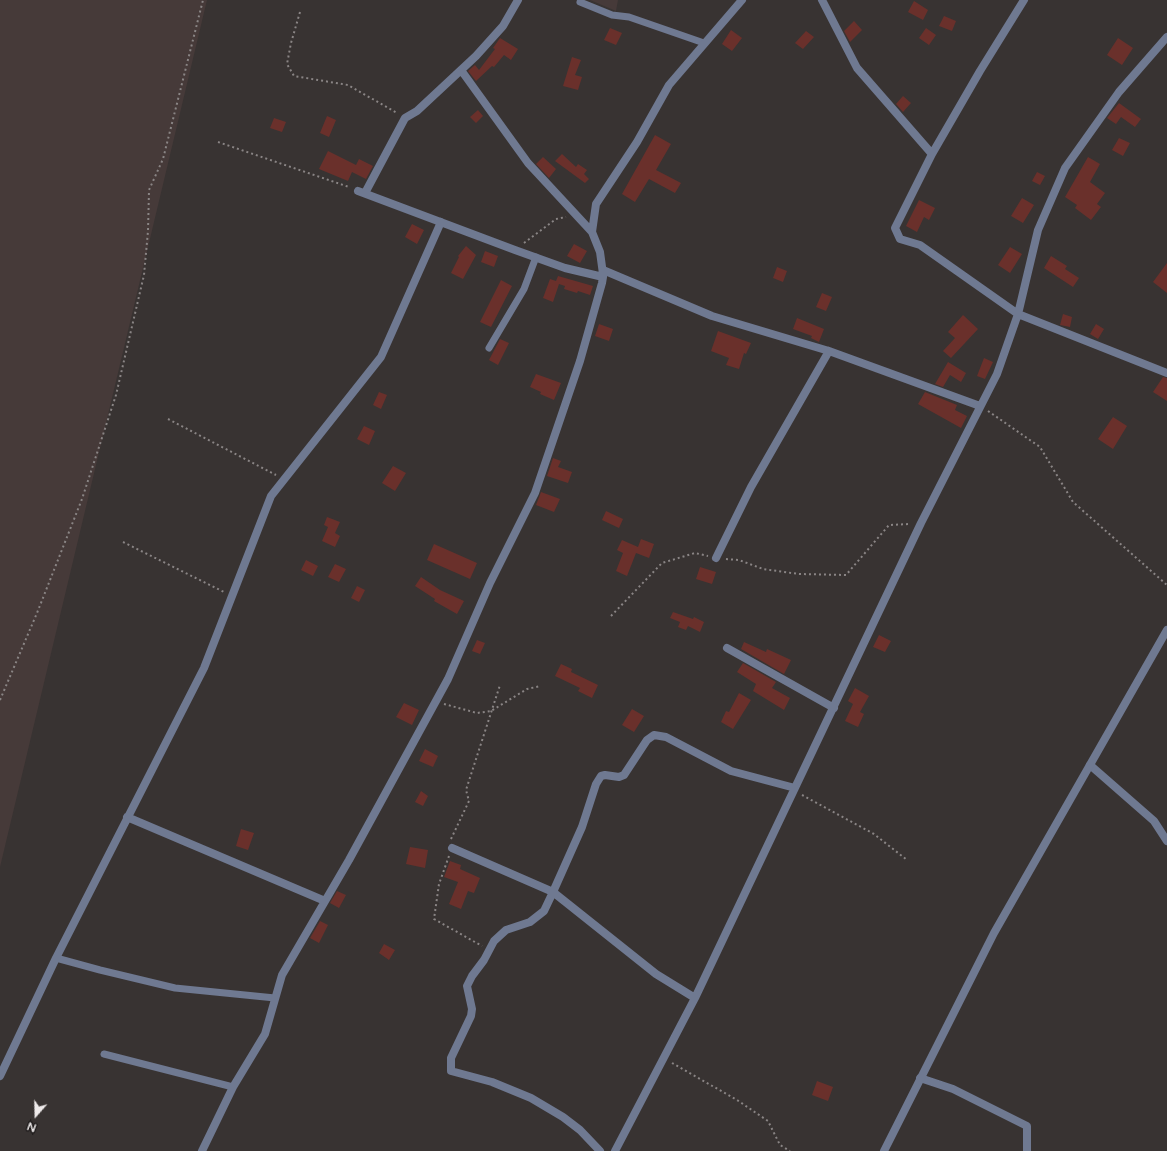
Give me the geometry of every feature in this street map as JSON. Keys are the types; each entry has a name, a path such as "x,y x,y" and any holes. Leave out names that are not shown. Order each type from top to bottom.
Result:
{"street":[{"path":"518,0 503,26 461,70 417,111 405,118 362,192 565,268 603,273 712,316 829,351 980,406"},
{"path":"592,232 596,204 637,142 668,85 742,0"},
{"path":"822,0 857,68 932,154"},
{"path":"1024,0 980,71 932,154 895,228 900,239 920,245 1018,314 1146,363 1167,373"},
{"path":"615,1151 695,998 921,523 997,374 1018,314 1038,230 1065,168 1119,92 1167,37"},
{"path":"202,1151 233,1087 265,1034 282,975 325,901 448,679 490,583 535,493 580,362 603,273 600,252 592,232 528,163 461,70"},
{"path":"0,1076 56,958 204,668 271,496 381,357 441,222"},
{"path":"716,558 751,487 829,351"},
{"path":"884,1151 994,933 1167,630"},
{"path":"728,648 834,708"},
{"path":"600,1151 580,1130 531,1098 492,1082 451,1071 451,1058 471,1016 472,1009 467,986 494,941 506,930 530,922 544,911 582,827 596,784 601,776 605,775 619,777 624,774 647,740 654,735 666,737 731,771 794,789"},
{"path":"1090,766 1154,821 1167,841"},
{"path":"127,817 325,901"},
{"path":"452,848 553,892 656,974 695,998"},
{"path":"920,1078 954,1089 1027,1126 1027,1151"}],"lane":[{"path":"580,2 612,15 629,17 704,43"},
{"path":"489,348 524,290 536,257"},
{"path":"56,958 175,988 275,998"},
{"path":"104,1054 233,1087"}],"path":[{"path":"0,700 5,685 38,613 82,499 116,395 144,275 148,231 149,190 163,159 203,0"},
{"path":"300,12 291,43 288,64 294,76 348,85 405,118"},
{"path":"218,142 362,192"},
{"path":"516,250 556,219 577,215"},
{"path":"980,406 1040,447 1073,502 1167,585"},
{"path":"168,419 284,479"},
{"path":"611,616 662,563 695,553 716,558 739,560 763,569 799,574 846,575 889,525 921,523"},
{"path":"124,542 232,596"},
{"path":"489,950 434,919 439,884 452,848 450,841 469,801 466,790 500,686"},
{"path":"435,702 477,713 491,711 527,689 542,686"},
{"path":"794,789 874,834 907,860"},
{"path":"664,1058 737,1100 768,1122 780,1145 790,1151"}],"shaded area":[{"path":"0,0 207,0 0,867"},
{"path":"590,0 618,0 616,11"}],"building":[{"path":"914,1 928,10 923,20 908,12"},
{"path":"944,16 956,21 952,31 939,26"},
{"path":"854,21 862,30 850,42 844,31"},
{"path":"610,28 622,33 616,45 604,40"},
{"path":"926,28 936,35 929,45 919,38"},
{"path":"731,30 742,38 732,51 722,44"},
{"path":"806,31 814,37 803,49 795,43"},
{"path":"500,38 518,49 511,60 504,55 494,67 492,66 476,81 468,71 475,65 479,70 495,49 493,48"},
{"path":"1118,38 1133,48 1122,65 1107,55"},
{"path":"572,57 581,60 575,75 582,77 578,90 563,86"},
{"path":"903,96 911,103 903,112 896,104"},
{"path":"1119,103 1141,119 1135,127 1121,117 1116,124 1107,118"},
{"path":"478,110 483,116 476,123 470,117"},
{"path":"327,116 336,120 329,137 320,133"},
{"path":"274,118 286,122 282,132 270,128"},
{"path":"655,135 671,144 656,170 681,183 675,193 649,179 635,202 622,194"},
{"path":"1119,138 1130,143 1123,156 1112,150"},
{"path":"328,151 356,165 359,159 373,166 366,179 352,172 348,181 319,169"},
{"path":"562,154 576,167 578,164 587,170 584,174 589,179 585,183 555,161"},
{"path":"543,157 556,169 549,178 536,164"},
{"path":"1088,157 1100,164 1090,182 1105,193 1097,204 1101,207 1091,220 1075,208 1077,205 1065,197"},
{"path":"1037,172 1045,176 1040,185 1032,181"},
{"path":"1022,198 1034,205 1023,223 1011,216"},
{"path":"919,200 935,208 929,220 924,217 917,232 906,226"},
{"path":"412,224 424,230 417,244 405,237"},
{"path":"574,244 587,251 580,263 567,256"},
{"path":"466,246 476,255 463,279 451,273 459,257 458,256"},
{"path":"1010,247 1022,254 1010,273 998,265"},
{"path":"485,251 498,256 494,267 481,262"},
{"path":"1051,256 1067,266 1065,269 1079,278 1073,287 1044,268"},
{"path":"1167,263 1167,293 1153,282"},
{"path":"777,267 787,271 783,282 773,278"},
{"path":"558,276 593,286 590,295 564,289 565,286 559,284 553,302 543,298 550,279 556,281"},
{"path":"501,280 512,286 491,327 480,322"},
{"path":"822,293 832,297 826,311 816,307"},
{"path":"1063,314 1072,317 1070,327 1060,325"},
{"path":"963,315 978,329 951,358 943,351 955,338 948,332"},
{"path":"797,318 824,329 819,342 811,338 812,336 793,329"},
{"path":"599,324 613,329 609,341 595,336"},
{"path":"1096,324 1104,329 1098,339 1090,334"},
{"path":"718,331 751,343 746,354 744,353 739,369 726,365 729,358 711,351"},
{"path":"500,339 509,343 498,365 489,360"},
{"path":"984,358 993,362 985,379 977,376"},
{"path":"948,362 966,373 961,382 950,375 943,387 935,384"},
{"path":"536,374 561,383 554,400 540,394 541,392 530,387"},
{"path":"1163,377 1167,378 1167,401 1153,392"},
{"path":"379,392 387,395 381,409 373,405"},
{"path":"925,392 957,405 955,410 967,416 961,428 918,404"},
{"path":"1113,417 1127,426 1113,449 1098,439"},
{"path":"364,426 375,431 369,445 357,439"},
{"path":"553,458 561,461 558,467 572,472 568,483 547,476"},
{"path":"393,466 406,473 395,491 382,483"},
{"path":"541,492 560,499 554,512 536,505"},
{"path":"606,511 623,519 619,528 602,520"},
{"path":"327,517 340,522 335,533 340,536 335,547 322,541 328,527 324,525"},
{"path":"641,539 654,544 649,558 636,553 627,576 616,571 623,553 617,550 622,540 638,547"},
{"path":"434,544 477,563 470,579 427,560"},
{"path":"306,560 318,566 313,576 301,570"},
{"path":"335,564 346,569 339,582 328,577"},
{"path":"700,567 716,572 712,584 696,579"},
{"path":"421,577 440,590 464,601 457,614 434,601 435,599 415,586"},
{"path":"357,586 365,590 359,602 351,598"},
{"path":"673,612 693,619 694,617 704,622 700,632 688,626 686,630 678,627 680,622 670,618"},
{"path":"879,635 891,641 885,652 873,647"},
{"path":"477,640 485,643 480,654 472,651"},
{"path":"744,642 766,652 767,649 791,660 784,674 741,649"},
{"path":"743,663 776,682 772,688 790,698 784,710 753,691 756,684 737,672"},
{"path":"561,664 572,669 571,672 598,685 592,698 578,691 580,688 555,676"},
{"path":"855,688 869,696 860,712 864,714 858,727 845,721 853,704 848,701"},
{"path":"739,693 751,700 733,729 721,722 726,711 729,712"},
{"path":"404,703 419,710 412,725 396,717"},
{"path":"632,709 644,716 634,732 622,725"},
{"path":"425,749 438,756 433,767 419,761"},
{"path":"421,791 428,796 423,806 415,802"},
{"path":"241,829 254,833 248,850 236,846"},
{"path":"410,847 428,850 425,868 406,864"},
{"path":"450,861 461,865 460,869 480,878 474,893 468,891 461,909 449,904 458,882 444,877"},
{"path":"337,891 346,895 339,908 330,903"},
{"path":"320,921 328,925 319,943 310,938"},
{"path":"384,944 395,950 389,960 379,953"},
{"path":"817,1081 833,1087 828,1101 812,1095"}]}
